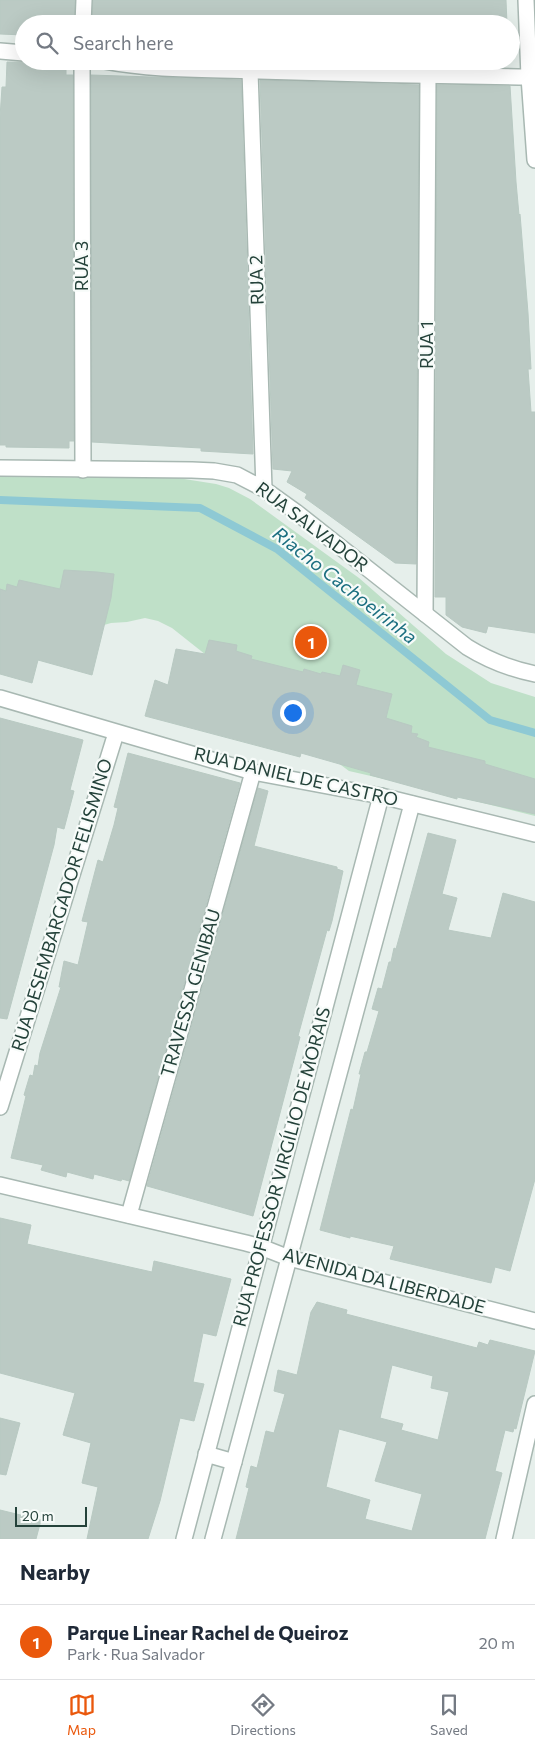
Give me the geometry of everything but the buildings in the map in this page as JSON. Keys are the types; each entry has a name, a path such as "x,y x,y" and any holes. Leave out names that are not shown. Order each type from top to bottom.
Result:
{"street":[{"path":"83,15 84,0"},
{"path":"526,0 532,49 529,77 535,160"},
{"path":"0,51 15,52"},
{"name":"RUA 3","path":"82,70 83,470"},
{"path":"211,70 529,77"},
{"name":"RUA 2","path":"250,71 264,489"},
{"name":"RUA 1","path":"426,614 428,76"},
{"name":"RUA SALVADOR","path":"0,468 214,471 236,475 264,489 296,512 478,654 518,671 535,674"},
{"name":"RUA DANIEL DE CASTRO","path":"0,698 253,772 381,796 535,834"},
{"name":"RUA DESEMBARGADOR FELISMINO","path":"0,1107 116,733"},
{"name":"TRAVESSA GENIBAU","path":"129,1215 253,772"},
{"name":"RUA PROFESSOR VIRGÍLIO DE MORAIS","path":"184,1539 381,796"},
{"name":"RUA PROFESSOR VIRGÍLIO DE MORAIS","path":"213,1539 412,804"},
{"name":"AVENIDA DA LIBERDADE","path":"0,1185 261,1247 289,1258 535,1321"},
{"path":"504,1539 535,1404"},
{"path":"206,1454 234,1462"}],"green space":[{"path":"0,477 178,478 216,484 229,488 250,499 359,578 446,654 491,683 535,697 535,816 349,771 310,742 172,628 158,621 145,618 111,623 90,629 0,627"}],"waterway":[{"name":"Riacho Cachoeirinha","path":"0,500 200,508 277,549 490,720 535,733"}],"place":[{"name":"Parque Linear Rachel de Queiroz","path":"311,642"}]}
